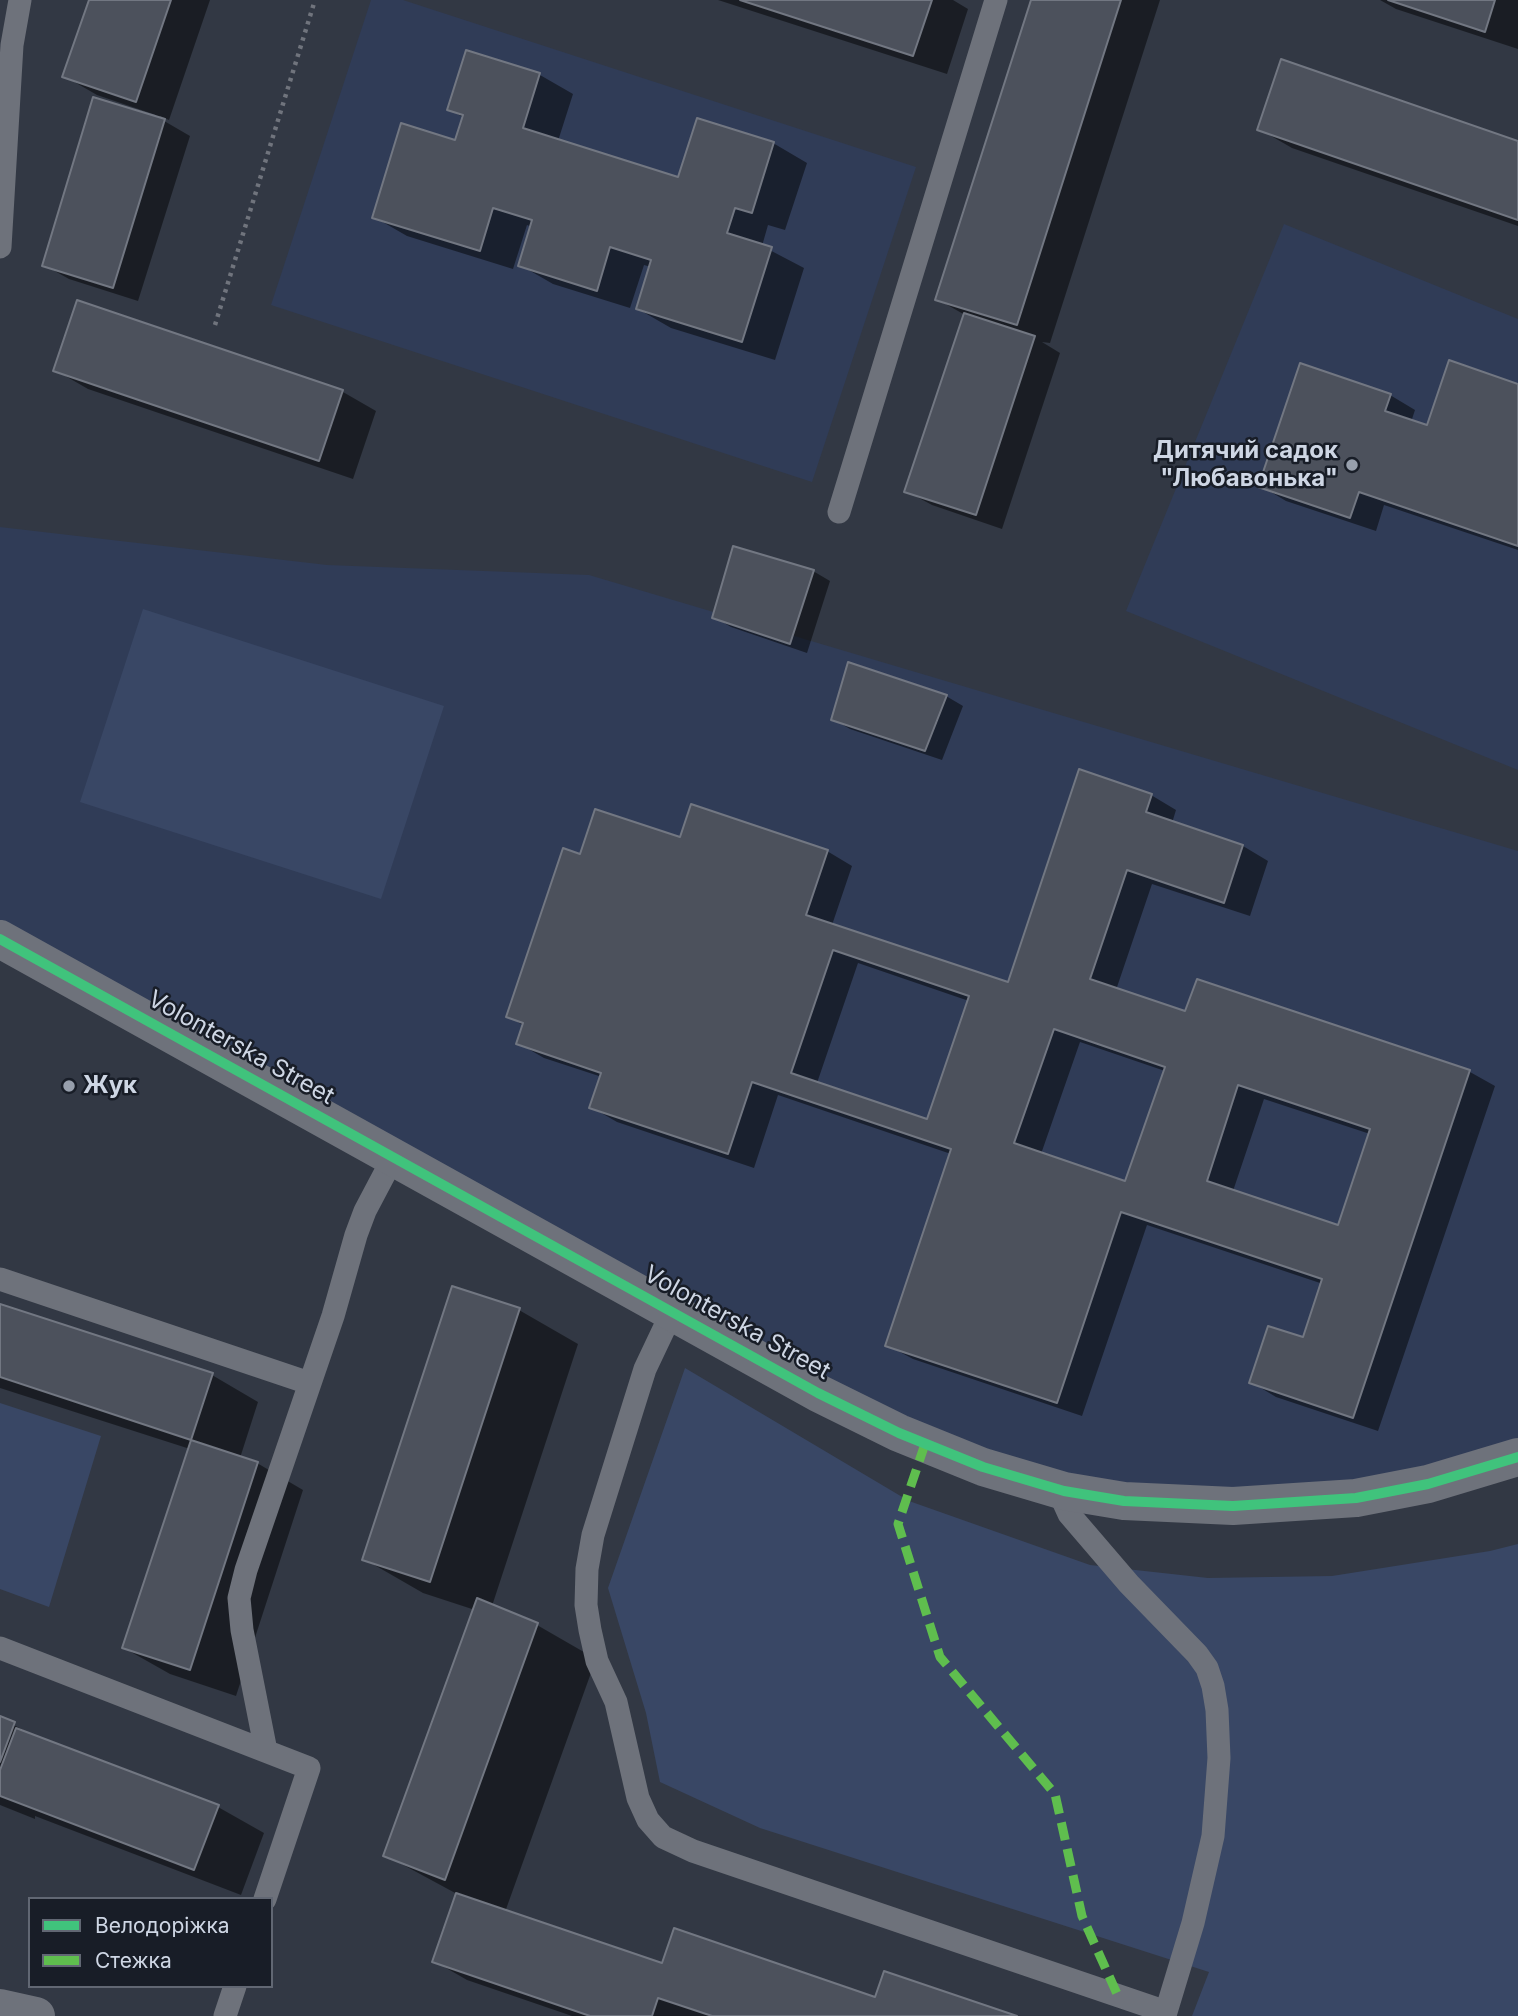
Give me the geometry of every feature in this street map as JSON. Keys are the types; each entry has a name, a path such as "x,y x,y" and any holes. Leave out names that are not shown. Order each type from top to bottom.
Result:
{"street":[{"name":"Volonterska Street","path":"0,939 818,1393 899,1433 983,1467 1064,1491 1124,1501 1233,1506 1356,1498 1427,1483 1518,1457"},
{"path":"0,2008 36,2016"}],"lane":[{"path":"0,247 12,45 20,0"},
{"path":"839,512 996,0"},
{"path":"266,1751 242,1630 239,1598 246,1570 333,1316 356,1235 394,1156"},
{"path":"0,1279 309,1383"},
{"path":"672,1312 645,1369 593,1535 587,1569 586,1605 597,1661 616,1702 638,1798 648,1820 663,1837 693,1851 1165,2014 1193,1923 1213,1836 1219,1758 1213,1686 1207,1668 1197,1654 1129,1584 1069,1514 1064,1503 1064,1491"},
{"path":"0,1648 309,1768 266,1897"},
{"path":"225,2016 234,1988"}],"path":[{"path":"215,325 315,0"}],"shaded area":[{"path":"371,0 403,0 916,167 812,482 271,305"},
{"name":"Дитячий садок \"Любавонька\"","path":"1284,224 1518,319 1518,770 1126,611"},
{"path":"0,527 327,565 589,575 1518,851 1518,1457 1265,1505 983,1467 0,939"},
{"path":"143,609 444,706 381,899 80,802"},
{"path":"685,1368 909,1501 1090,1565 1208,1578 1332,1576 1490,1551 1518,1544 1518,2016 1192,2016 1209,1972 760,1828 660,1782 646,1713 608,1588"},
{"path":"0,1403 101,1436 49,1607 0,1589"}],"building":[{"path":"89,0 171,0 136,102 62,77"},
{"path":"740,0 932,0 913,56"},
{"path":"1031,0 1121,0 1017,325 935,300"},
{"path":"1388,0 1495,0 1485,32"},
{"path":"466,50 540,73 523,128 678,177 697,118 774,142 752,213 735,208 727,233 772,247 742,342 636,309 651,260 610,247 597,291 518,266 532,220 493,208 480,251 372,218 401,123 455,140 463,115 447,110"},
{"path":"1281,59 1518,141 1518,220 1257,130"},
{"path":"93,97 165,119 113,288 42,266"},
{"path":"77,300 343,390 319,461 53,371"},
{"path":"964,313 1035,336 976,515 904,492"},
{"path":"1449,360 1518,384 1518,546 1359,492 1350,518 1258,487 1300,363 1391,394 1385,411 1427,425"},
{"path":"733,546 814,570 790,644 712,618"},
{"path":"848,662 947,695 925,751 831,720"},
{"path":"1079,769 1152,794 1146,812 1243,845 1224,903 1127,870 1090,979 1185,1011 1197,979 1470,1070 1353,1418 1249,1383 1268,1326 1303,1337 1322,1279 1121,1212 1057,1403 885,1346 951,1149 752,1082 728,1154 589,1108 601,1073 516,1044 523,1023 506,1017 563,848 580,854 595,809 680,837 691,804 828,850 806,915 1008,982","holes":["833,950 969,996 927,1119 791,1073","1054,1029 1165,1067 1125,1181 1014,1143","1238,1085 1370,1129 1338,1225 1207,1181"]},
{"path":"452,1286 520,1308 430,1582 362,1560"},
{"path":"0,1304 213,1373 191,1440 0,1377"},
{"path":"191,1440 258,1462 190,1670 122,1648"},
{"path":"477,1598 538,1623 445,1880 383,1856"},
{"path":"0,1716 15,1722 0,1762"},
{"path":"16,1728 219,1805 194,1870 0,1796 0,1770"},
{"path":"456,1893 662,1963 674,1928 875,1997 884,1971 1017,2016 712,2016 658,1998 652,2016 590,2016 432,1962"}],"marked path":[{"path":"925,1444 898,1524 940,1657 1055,1794 1082,1916 1118,1996"}],"cycle path":[{"path":"0,939 818,1393 899,1433 983,1467 1064,1491 1124,1501 1233,1506 1356,1498 1428,1484 1518,1457"}],"place":[{"name":"Дитячий садок \"Любавонька\"","path":"1352,465"},
{"name":"Жук","path":"69,1086"}]}
